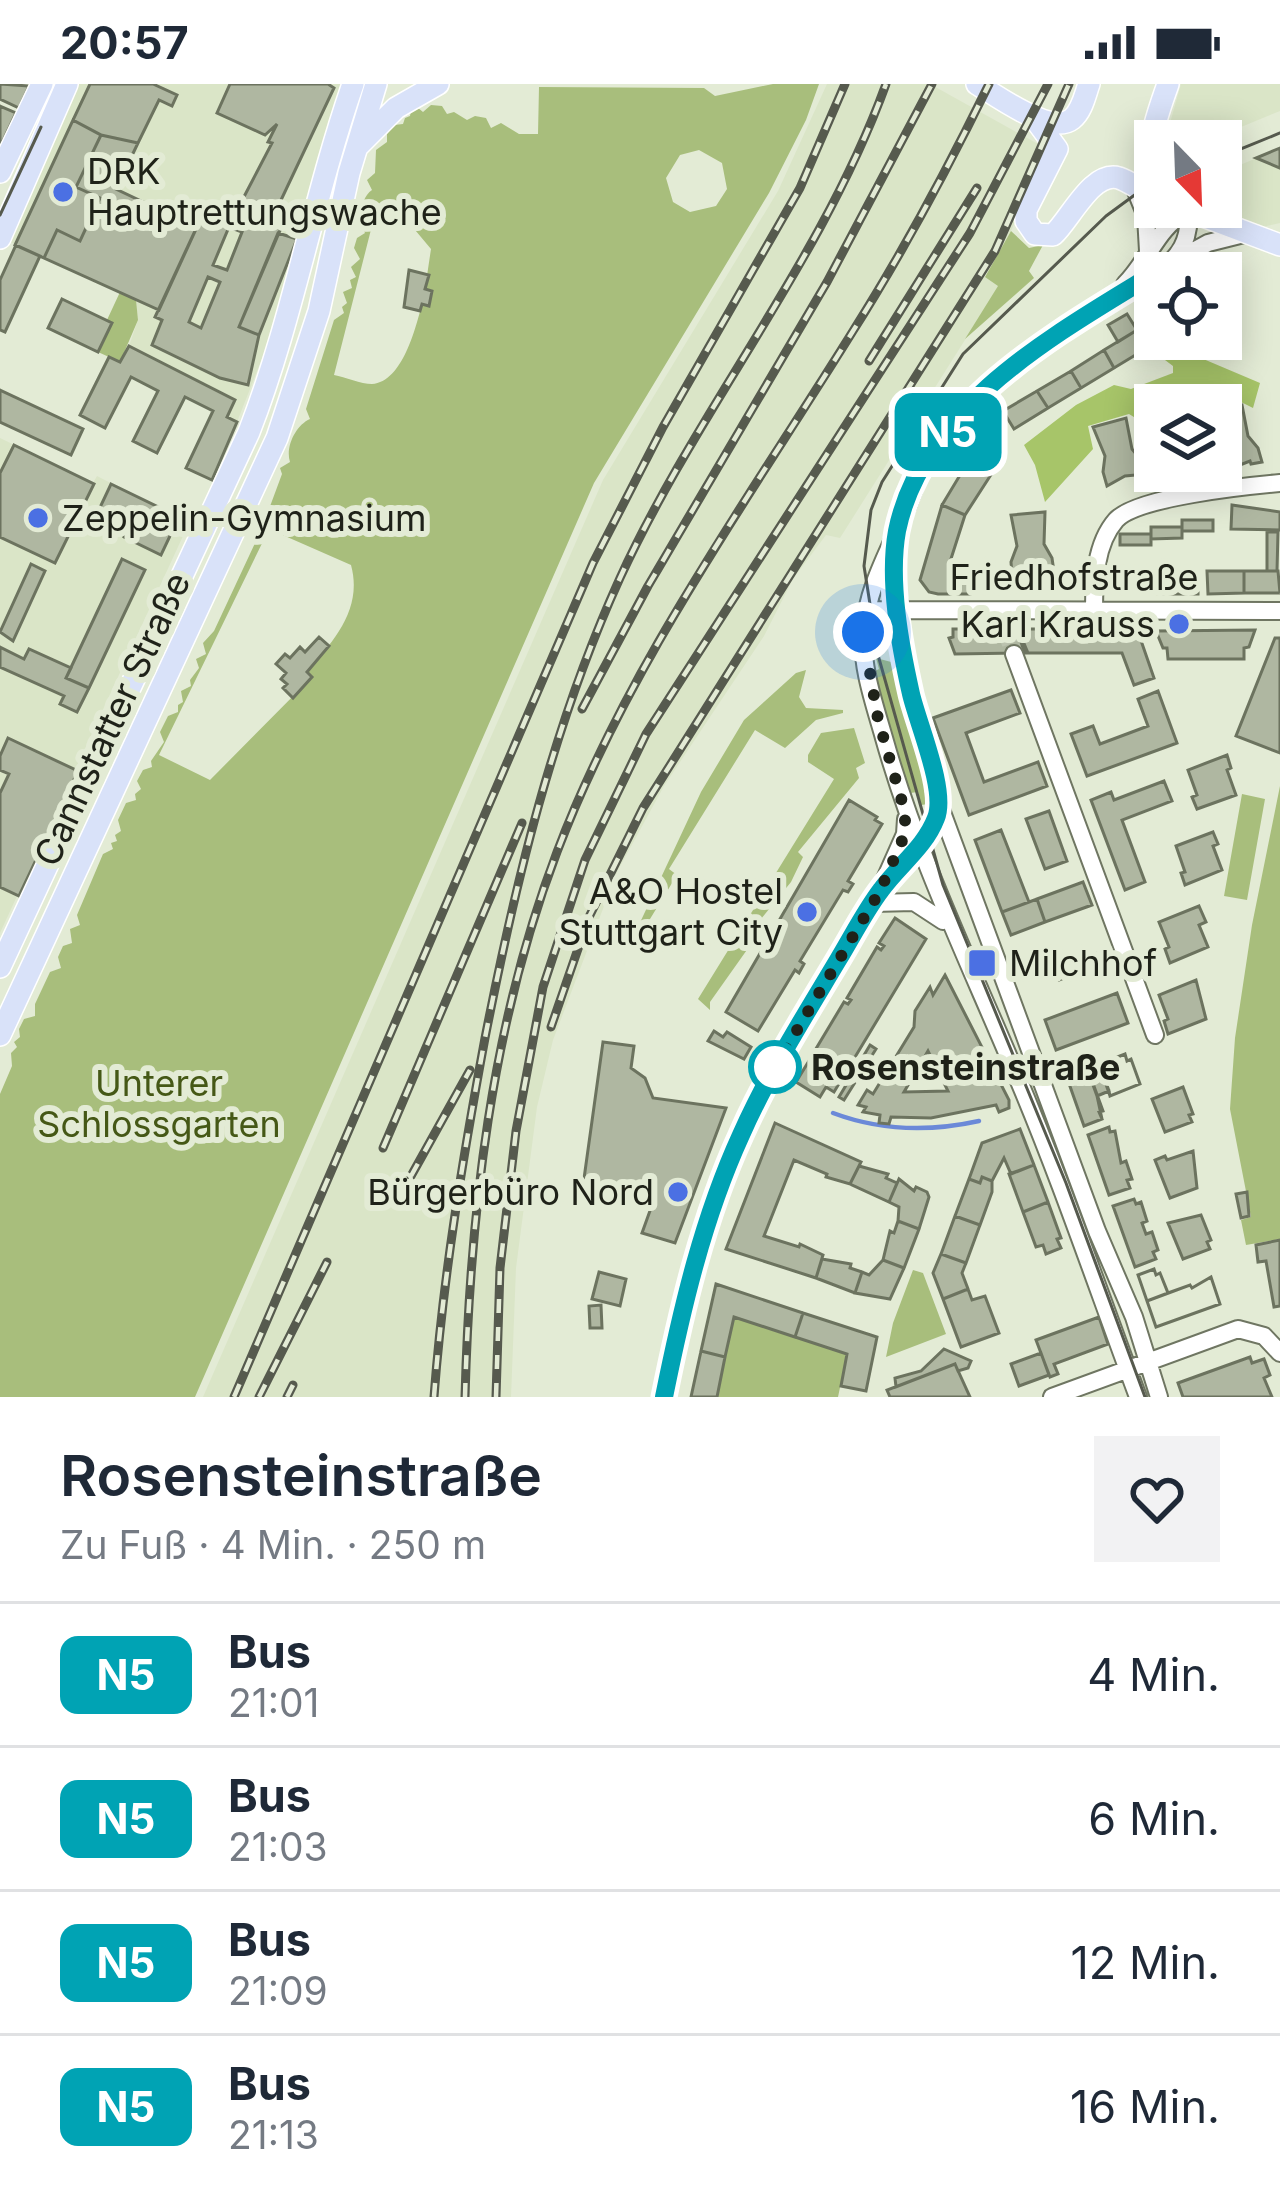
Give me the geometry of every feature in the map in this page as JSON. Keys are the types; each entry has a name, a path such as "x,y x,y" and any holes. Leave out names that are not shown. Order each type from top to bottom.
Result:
{"main road":[{"name":"Cannstatter Straße","path":"0,967 254,418 353,84"},
{"name":"Cannstatter Straße","path":"0,1035 278,437 319,310 376,84"},
{"path":"356,150 389,114 438,84"},
{"path":"977,84 1035,119 1060,124 1072,120 1089,84"},
{"path":"1157,120 1168,84"},
{"path":"0,172 26,117 54,86"},
{"path":"0,238 51,128 54,86"},
{"path":"26,117 44,111 51,118 51,128"},
{"path":"1035,119 1057,149 1026,210 1026,221 1035,234 1053,235 1102,179 1119,178 1134,185"},
{"path":"1232,228 1280,244"},
{"path":"1244,233 1280,228"}],"street":[{"path":"1189,252 1244,233"},
{"path":"1134,283 978,397 924,464 883,554 863,632 867,667 905,812 1019,1081 1138,1397"},
{"path":"1094,611 1098,560 1106,536 1128,511 1280,483"},
{"path":"897,531 899,610 910,688 939,804 1159,1397"},
{"name":"Friedhofstraße","path":"869,610 1001,620 1094,611 1280,611"},
{"path":"1014,653 1155,1035"},
{"path":"876,897 919,847 937,817 939,804"},
{"path":"664,1397 696,1260 741,1135 771,1073 876,897 905,834 905,812"},
{"path":"876,897 927,907 950,927"},
{"path":"1052,1397 1238,1329 1256,1331 1280,1353"}],"shaded area":[{"path":"78,84 342,84 274,328 237,422 227,417 235,399 129,346 138,320 136,300 8,241"},
{"path":"827,84 930,84 1047,149 1011,231 985,276 999,286 840,538 826,535 793,579 764,636 664,786 617,872 553,1040 537,1107 516,1268 511,1397 203,1397 603,480 778,191"},
{"path":"1181,84 1280,84 1280,111 1242,127 1242,120 1171,120"},
{"path":"1280,148 1280,223 1250,230 1242,227 1242,164"},
{"path":"0,438 93,483 97,476 189,523 0,933"}],"green space":[{"name":"Unterer Schlossgarten","path":"773,84 819,84 769,193 594,483 195,1397 0,1397 0,1094 12,1066 14,1042 24,1019 35,1016 35,1004 50,972 61,968 58,957 63,946 72,943 70,929 80,925 77,915 103,854 113,849 111,843 121,831 118,820 126,803 136,800 141,789 137,781 143,770 152,767 164,742 160,732 183,702 181,691 191,686 199,668 196,659 206,654 203,643 214,631 262,528 282,474 280,468 290,462 293,437 310,419 306,409 334,320 344,313 342,307 347,303 343,292 352,288 350,280 356,277 351,267 360,259 354,248 365,233 361,210 372,190 367,180 375,173 376,150 411,110 417,107 423,112 431,105 467,120 486,118 491,128 501,123 519,134 538,134 539,87 704,88 715,96","holes":["699,150 722,163 727,189 716,206 690,212 673,202 666,178 680,155","377,206 400,212 431,249 425,289 432,292 429,305 422,304 400,364 383,381 368,384 334,375","269,529 351,565 354,581 349,610 336,636 307,672 312,677 210,780 159,755"]},
{"path":"1011,231 1029,248 1043,245 1029,271 1034,278 965,339 998,286 985,277"},
{"path":"120,292 136,300 138,320 120,362 98,352"},
{"path":"1165,360 1206,360 1260,383 1253,408 1242,402 1242,384 1144,384 1173,373 1173,366"},
{"path":"1114,385 1131,389 1134,417 1129,414 1088,426 1093,449 1045,502 1024,445 1076,405"},
{"path":"876,658 895,663 909,729 929,788 924,791 929,804 921,805 918,792 910,793 875,671 879,669"},
{"path":"806,670 799,697 806,708 843,713 816,720 785,748 755,730 669,869 677,875 642,932 637,929 701,792 744,720 796,673"},
{"path":"854,728 865,763 856,768 859,778 798,852 803,857 791,882 756,925 761,930 710,1002 710,1010 698,999 834,779 808,762 808,755 821,733"},
{"path":"1280,786 1280,1239 1246,1245 1241,1220 1251,1217 1230,1109 1235,1038"},
{"path":"1242,794 1265,799 1247,900 1224,896"},
{"path":"913,1270 923,1273 946,1334 886,1357 893,1323"},
{"path":"734,1317 847,1354 838,1397 717,1397"}],"building":[{"path":"0,84 29,86 19,108 0,99"},
{"path":"90,84 153,84 177,95 172,106 159,100 138,143 101,135 73,120"},
{"path":"230,84 328,84 334,88 273,217 284,221 239,327 259,335 248,385 220,378 152,345 162,320 155,317 207,205 212,202 236,212 272,143 268,142 277,124 265,135 217,113","holes":["229,227 242,232 227,270 213,265","208,277 220,282 201,328 189,322"]},
{"path":"0,106 16,113 2,143 0,142"},
{"name":"DRK Hauptrettungswache","path":"73,120 101,135 76,187 100,198 80,241 57,230 44,258 15,245"},
{"path":"101,135 138,143 116,189 158,209 161,204 179,212 176,218 197,227 159,310 44,258 57,230 80,241 100,198 76,187"},
{"path":"1280,148 1280,168 1256,158"},
{"path":"278,233 297,239 259,335 239,327"},
{"path":"16,245 40,256 5,332 0,330 0,280"},
{"path":"409,270 429,275 425,289 432,291 429,306 422,304 420,311 404,307"},
{"path":"62,299 112,323 98,352 48,328"},
{"path":"1127,314 1134,332 1118,342 1108,325"},
{"path":"1134,332 1134,356 1114,368 1104,350"},
{"path":"129,346 235,400 227,417 237,422 212,480 186,468 213,411 185,397 157,453 133,441 158,391 131,377 105,428 80,415 109,357 120,362"},
{"path":"1104,350 1114,368 1081,388 1071,371"},
{"path":"1071,371 1081,388 1048,408 1037,391"},
{"path":"0,390 83,429 71,455 0,422"},
{"path":"1037,391 1048,408 1014,429 1003,411"},
{"path":"1242,405 1248,436 1262,462 1242,464"},
{"path":"1126,418 1134,475 1107,486 1105,456 1093,427"},
{"path":"989,427 1004,451 965,515 942,505"},
{"name":"Zeppelin-Gymnasium","path":"14,445 94,484 55,563 0,537 0,473"},
{"path":"111,484 179,517 161,555 124,537 126,531 96,516"},
{"path":"942,505 965,515 949,565 973,573 973,594 929,592 920,580"},
{"path":"1232,505 1280,512 1280,530 1231,529"},
{"path":"1045,512 1044,544 1054,572 1023,571 1023,575 1012,576 1017,546 1011,515"},
{"path":"1182,520 1213,520 1213,531 1182,531"},
{"path":"1151,527 1182,527 1182,538 1151,539"},
{"path":"1267,532 1278,532 1277,571 1267,571"},
{"path":"1120,534 1151,534 1151,545 1120,545"},
{"path":"122,559 145,570 89,688 66,678"},
{"path":"31,564 45,571 13,641 0,632"},
{"path":"1207,571 1244,571 1244,593 1208,594"},
{"path":"1244,571 1278,571 1280,593 1244,593"},
{"path":"1142,572 1168,572 1168,594 1142,593"},
{"path":"1168,572 1198,572 1198,594 1168,594"},
{"path":"953,629 1016,629 1025,653 955,654 949,638"},
{"path":"1018,629 1137,629 1154,678 1134,685 1122,653 1028,653"},
{"path":"1255,630 1249,647 1244,648 1244,659 1168,659 1156,631"},
{"path":"319,637 329,646 307,672 312,677 293,698 283,688 287,684 281,679 286,673 276,664 300,647 305,652"},
{"path":"1275,638 1280,638 1280,753 1236,736"},
{"path":"0,647 24,659 29,649 71,668 66,678 89,688 77,712 60,704 64,696 0,667"},
{"path":"1011,690 1020,713 966,733 984,782 1038,762 1047,786 969,815 933,718"},
{"path":"1158,691 1177,743 1087,776 1071,734 1093,726 1100,744 1148,726 1138,699"},
{"path":"8,738 78,771 19,896 0,887 0,793 9,774 0,770 0,756"},
{"path":"1227,755 1236,795 1197,809 1188,770"},
{"path":"1164,781 1172,801 1122,820 1145,882 1125,890 1091,800 1111,792 1114,800"},
{"name":"A&O Hostel Stuttgart City","path":"849,800 882,824 848,881 853,884 848,892 843,890 800,961 804,964 799,973 795,970 758,1031 726,1012"},
{"path":"1049,811 1067,861 1045,869 1026,819"},
{"path":"1001,830 1029,902 1002,912 975,840"},
{"path":"1213,832 1222,870 1185,885 1176,846"},
{"path":"1083,882 1092,905 1045,922 1037,899"},
{"path":"1037,899 1045,922 1011,935 1002,912"},
{"path":"1199,906 1206,922 1199,925 1208,947 1170,963 1159,922"},
{"path":"895,918 926,939 834,1092 826,1087 820,1097 796,1082 812,1056 817,1057 814,1052 844,1002 851,1000 847,998 877,947 884,946 879,943"},
{"path":"1096,953 1101,964 1059,980 1055,969"},
{"path":"945,975 1009,1108 999,1112 996,1105 931,1118 891,1117 889,1124 879,1123 880,1115 863,1112 866,1107 858,1105 867,1090 873,1094 914,1027 915,1011 930,987 933,995","holes":["928,1051 948,1091 904,1092"]},
{"path":"1196,980 1206,1019 1168,1034 1159,995"},
{"path":"1117,993 1128,1023 1056,1050 1045,1020"},
{"path":"714,1031 723,1037 727,1032 751,1047 744,1059 708,1041"},
{"path":"603,1042 634,1046 631,1068 645,1078 653,1098 726,1108 675,1243 642,1233 651,1208 614,1196 582,1193"},
{"path":"870,1045 876,1049 844,1100 839,1097"},
{"path":"1125,1054 1140,1084 1110,1096 1099,1064"},
{"path":"1125,1054 1140,1084 1097,1096 1102,1119 1084,1126 1066,1075 1084,1073 1082,1069 1088,1071"},
{"path":"1100,1066 1109,1091 1097,1096 1088,1071"},
{"path":"1100,1066 1109,1091 1097,1096 1102,1119 1084,1126 1066,1075"},
{"path":"1087,1067 1103,1111 1099,1112 1102,1119 1084,1126 1066,1075 1084,1073"},
{"path":"1183,1087 1192,1122 1165,1132 1152,1099"},
{"path":"775,1123 861,1162 850,1184 794,1160 764,1236 823,1255 816,1278 726,1249"},
{"path":"1109,1127 1110,1132 1115,1131 1121,1163 1126,1161 1132,1179 1127,1180 1130,1188 1109,1195 1088,1135"},
{"path":"1020,1129 1034,1165 1011,1174 1004,1158 992,1181 969,1179 982,1143"},
{"path":"1193,1151 1197,1188 1170,1198 1155,1160"},
{"path":"1034,1165 1048,1202 1023,1212 1009,1174"},
{"path":"859,1166 888,1174 886,1178 897,1183 889,1202 850,1184"},
{"path":"982,1177 992,1181 992,1192 980,1225 955,1216 969,1179 980,1183"},
{"path":"899,1179 929,1197 919,1229 898,1221 899,1207 889,1202"},
{"path":"1247,1192 1249,1216 1241,1218 1236,1194"},
{"path":"1134,1199 1136,1204 1141,1202 1147,1221 1142,1223 1146,1234 1152,1232 1158,1250 1153,1252 1156,1259 1135,1267 1113,1206"},
{"path":"1048,1202 1061,1248 1046,1254 1043,1245 1036,1247 1023,1212"},
{"path":"1201,1215 1210,1249 1183,1259 1168,1223"},
{"path":"955,1216 980,1225 966,1263 941,1254"},
{"path":"898,1221 919,1229 904,1268 883,1260 890,1231 894,1233"},
{"path":"1280,1240 1280,1306 1274,1307 1266,1261 1258,1262 1256,1245"},
{"path":"941,1254 966,1263 962,1273 968,1289 943,1299 933,1273"},
{"path":"822,1259 851,1264 850,1268 862,1272 855,1293 816,1278"},
{"path":"883,1260 904,1268 890,1299 855,1293 862,1272 869,1275"},
{"path":"1154,1269 1168,1293 1147,1301 1138,1275"},
{"path":"1154,1269 1168,1293 1192,1288 1211,1277 1220,1304 1156,1327 1138,1275"},
{"path":"599,1272 626,1279 620,1306 592,1299"},
{"path":"1211,1277 1220,1304 1156,1327 1147,1301 1192,1288"},
{"path":"716,1284 803,1313 795,1337 734,1317 725,1357 701,1351"},
{"path":"968,1289 972,1300 985,1296 999,1333 961,1347 943,1299"},
{"path":"601,1305 602,1328 590,1328 589,1306"},
{"path":"803,1313 877,1337 866,1391 841,1386 847,1354 795,1337"},
{"path":"1099,1317 1108,1344 1054,1364 1058,1374 1050,1377 1036,1340"},
{"path":"944,1349 971,1361 968,1368 958,1371 955,1364 896,1387 895,1378 921,1371"},
{"path":"701,1351 725,1357 717,1397 691,1397"},
{"path":"1041,1353 1049,1375 1019,1386 1011,1364"},
{"path":"1250,1357 1252,1363 1264,1359 1270,1375 1264,1378 1272,1397 1183,1397 1178,1383"},
{"path":"955,1364 970,1397 890,1397 887,1390"}],"waterway":[{"path":"833,1113 905,1128 979,1121"}],"tunnel":[{"path":"1004,629 1014,654"}],"tram line":[{"path":"0,215 41,127"},
{"path":"1242,148 1280,133"},
{"path":"1134,195 1106,216 963,354 882,482 871,510 864,566 878,655 943,885 1066,1183 1145,1397"}],"railway":[{"path":"234,1397 593,563 663,427 800,188 845,84"},
{"path":"434,1397 455,1217 485,1038 524,862 575,690 651,515 828,212 886,84"},
{"path":"582,709 648,586 827,282 932,84"},
{"path":"465,1397 472,1259 488,1120 515,984 557,852 618,715 654,650 890,271 989,84"},
{"path":"496,1397 500,1268 516,1131 543,987 585,860 646,734 970,233 1048,84"},
{"path":"551,1027 589,917 643,808 995,251 1069,84"},
{"path":"869,361 977,188"},
{"path":"383,1148 522,823"},
{"path":"411,1176 470,1070"},
{"path":"259,1397 327,1262"},
{"path":"287,1397 293,1385"}],"bus line":[{"name":"N5","path":"664,1397 696,1260 741,1135 771,1073 880,891 912,857 937,817 937,790 910,688 896,579 897,531 911,494 939,442 978,397 1134,286"}],"place":[{"name":"DRK Hauptrettungswache","path":"63,192"},
{"name":"Zeppelin-Gymnasium","path":"38,518"},
{"name":"Karl Krauss","path":"1179,624"},
{"name":"A&O Hostel Stuttgart City","path":"807,912"},
{"name":"Milchhof","path":"982,963"},
{"name":"Rosensteinstraße","path":"775,1067"},
{"name":"Bürgerbüro Nord","path":"678,1192"}],"route":[{"path":"775,1067 880,891 905,834 905,812 878,719 863,632"}]}
